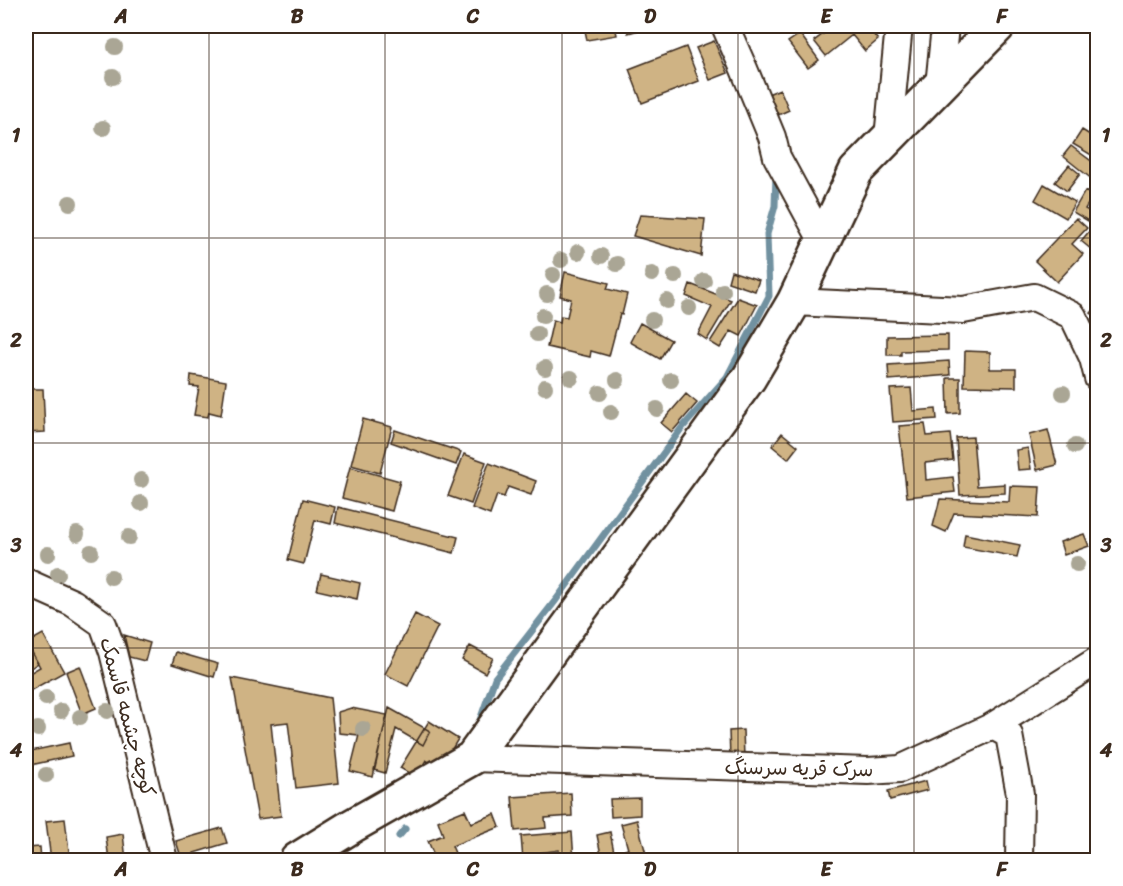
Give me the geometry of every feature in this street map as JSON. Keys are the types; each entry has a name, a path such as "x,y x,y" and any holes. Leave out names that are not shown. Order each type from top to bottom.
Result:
{"highway":[{"path":"297,861 352,826 472,758 749,378 794,303 856,171 998,26"}],"street":[{"path":"724,26 768,127 777,157 822,240"},
{"path":"888,138 899,26"},
{"path":"939,86 945,26"},
{"path":"794,303 963,310 1034,297 1073,316 1093,358 1098,378"},
{"name":"کوچه چشمه قاسمک","path":"26,582 72,603 103,624 113,652 164,861"},
{"name":"سرک قریه سرسنگ","path":"472,758 900,769 993,726 1098,660"},
{"path":"993,726 1009,735 1020,794 1019,861"}],"building":[{"path":"584,26 615,26 617,35 587,40"},
{"path":"626,26 654,26 628,33"},
{"path":"834,26 866,26 878,40 865,51 852,35 826,56 814,41"},
{"path":"800,34 819,60 808,68 788,42"},
{"path":"714,41 728,73 710,80 696,48"},
{"path":"686,47 699,81 642,103 629,69"},
{"path":"780,89 789,110 778,115 768,94"},
{"path":"1082,130 1098,140 1098,159 1073,144"},
{"path":"1071,146 1098,166 1098,184 1063,156"},
{"path":"1069,165 1080,174 1067,191 1055,182"},
{"path":"1044,184 1075,202 1066,218 1035,200"},
{"path":"1085,191 1093,196 1085,209 1098,216 1098,227 1073,212"},
{"path":"640,215 705,219 701,256 633,236"},
{"path":"1076,218 1087,228 1072,244 1083,254 1057,282 1035,261"},
{"path":"1091,229 1098,235 1098,242 1092,250 1081,241"},
{"path":"731,271 759,280 755,291 728,282"},
{"path":"565,272 609,283 607,289 627,294 609,356 591,351 590,357 547,347 553,320 560,322 561,316 567,317 571,299 560,296"},
{"path":"690,284 731,300 707,340 698,334 712,307 686,296"},
{"path":"738,298 757,305 741,336 731,331 720,348 710,342"},
{"path":"1098,305 1098,318 1091,313"},
{"path":"640,323 671,340 660,359 630,342"},
{"path":"948,335 948,350 901,351 901,355 887,355 887,336"},
{"path":"965,351 990,352 990,369 1016,369 1016,387 964,386"},
{"path":"949,361 950,375 889,380 888,365"},
{"path":"191,375 226,381 221,415 209,412 208,417 194,415 199,387 190,386"},
{"path":"947,378 960,378 960,413 948,414"},
{"path":"911,388 913,411 936,409 937,419 893,422 890,389"},
{"path":"26,389 43,389 45,432 26,433"},
{"path":"686,394 697,403 672,432 661,423"},
{"path":"363,419 392,427 380,473 351,465"},
{"path":"925,424 927,436 950,434 953,460 925,463 926,480 953,477 955,492 907,497 899,426"},
{"path":"395,430 461,452 456,465 391,442"},
{"path":"1048,430 1057,465 1037,470 1029,435"},
{"path":"782,433 798,446 788,459 772,446"},
{"path":"973,437 977,486 1005,484 1005,493 960,495 956,438"},
{"path":"1028,448 1031,469 1018,470 1016,450"},
{"path":"464,454 486,462 471,504 448,496"},
{"path":"489,463 536,481 531,495 508,487 504,497 497,495 490,515 472,508"},
{"path":"350,467 400,481 392,511 342,498"},
{"path":"1010,486 1040,487 1038,517 954,513 946,532 933,526 940,499 1009,502"},
{"path":"303,499 335,507 331,524 315,520 304,564 288,560"},
{"path":"338,507 458,537 454,553 335,523"},
{"path":"965,534 1020,545 1017,557 963,547"},
{"path":"1084,534 1089,546 1064,555 1060,542"},
{"path":"321,574 360,583 357,599 317,590"},
{"path":"415,614 438,626 408,686 385,674"},
{"path":"43,634 64,672 26,693 26,675 40,667 27,643"},
{"path":"124,635 150,643 145,661 129,657"},
{"path":"470,646 493,658 485,673 462,660"},
{"path":"30,651 38,663 26,671 26,654"},
{"path":"176,652 218,664 214,677 172,664"},
{"path":"80,666 96,708 82,714 66,672"},
{"path":"232,678 330,698 339,783 296,788 288,722 271,724 281,816 258,819"},
{"path":"351,708 387,715 373,777 350,771 359,735 339,733 338,712"},
{"path":"389,708 430,731 423,745 396,729 385,773 374,770"},
{"path":"429,721 458,739 440,769 426,760 416,777 400,768"},
{"path":"743,730 744,757 730,757 729,731"},
{"path":"69,743 72,756 26,766 26,752"},
{"path":"926,781 928,790 890,800 888,791"},
{"path":"571,793 572,816 545,818 546,828 515,831 512,797"},
{"path":"640,798 640,815 611,817 610,799"},
{"path":"465,810 471,823 495,814 500,827 452,846 458,860 436,860 428,841 443,835 438,821"},
{"path":"65,819 70,860 51,860 46,821"},
{"path":"637,820 646,854 620,860 618,852 628,849 621,824"},
{"path":"222,828 227,843 194,853 196,860 182,860 176,841"},
{"path":"572,832 574,860 560,860 559,850 539,853 540,860 523,860 521,836"},
{"path":"610,832 615,857 602,860 597,835"},
{"path":"123,834 126,860 109,860 106,837"},
{"path":"40,847 41,860 26,860 26,848"}],"waterway":[{"path":"478,726 495,678 556,600 681,429 727,377 769,296 767,234 775,206 776,174"},
{"path":"399,836 405,829"}]}
